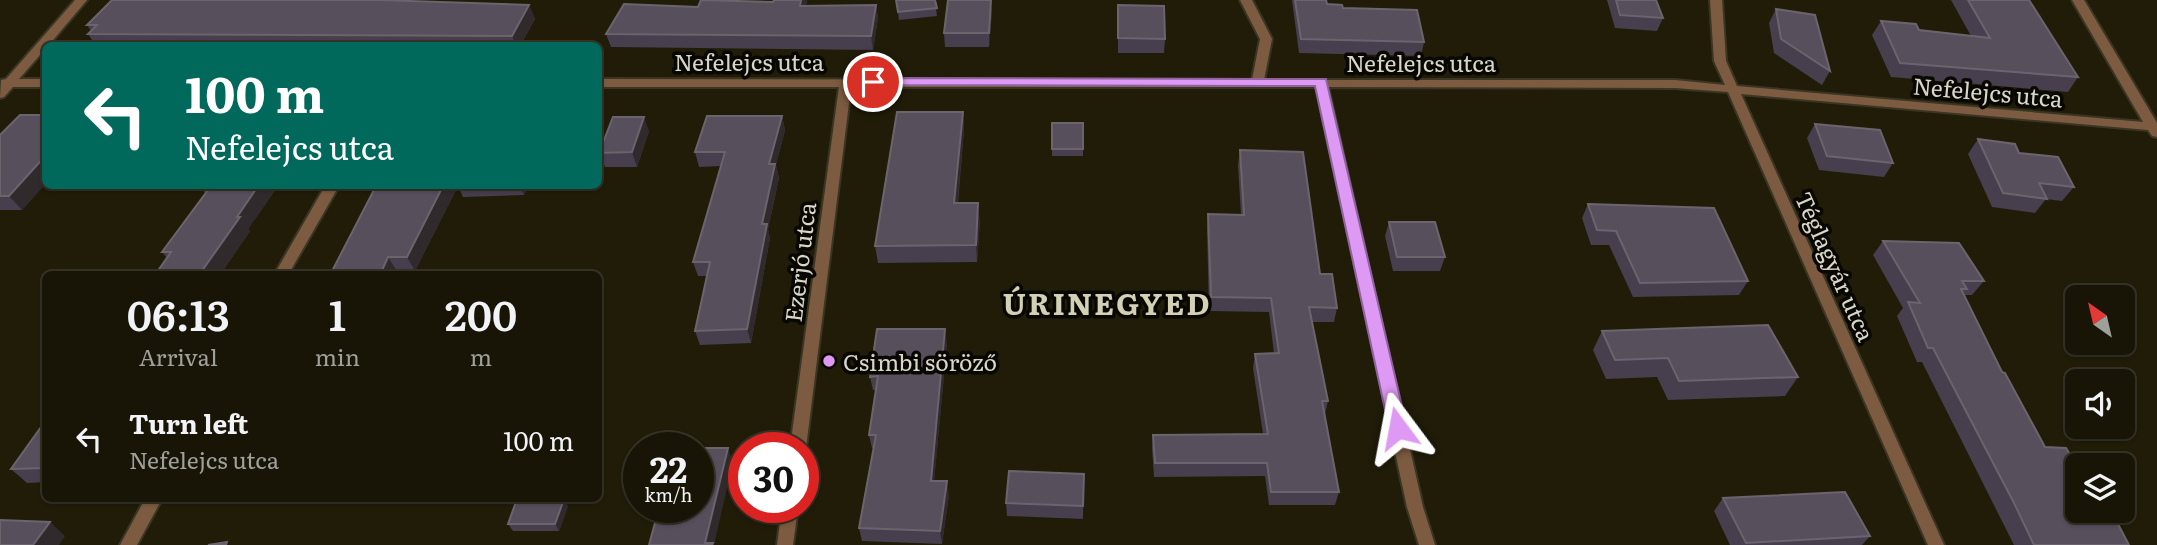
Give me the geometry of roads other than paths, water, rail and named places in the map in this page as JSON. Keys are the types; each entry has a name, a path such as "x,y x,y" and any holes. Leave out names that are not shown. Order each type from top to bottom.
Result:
{"street":[{"path":"43,42 81,0"},
{"path":"1246,0 1266,39 1257,83"},
{"name":"Téglagyár utca","path":"1716,0 1720,61 1936,545"},
{"path":"2078,0 2155,129"},
{"path":"0,94 5,83 42,43"},
{"name":"Ezerjó utca","path":"800,432 846,82"},
{"path":"1321,82 1415,507 1427,545"},
{"path":"5,83 42,83"},
{"name":"Nefelejcs utca","path":"602,83 1675,84 2155,129"},
{"path":"283,271 330,189"},
{"path":"128,545 153,502"},
{"path":"785,545 788,523"}],"place":[{"name":"Csimbi söröző","path":"829,361"}],"district":[{"name":"ÚRINEGYED","path":"1107,302"}]}
